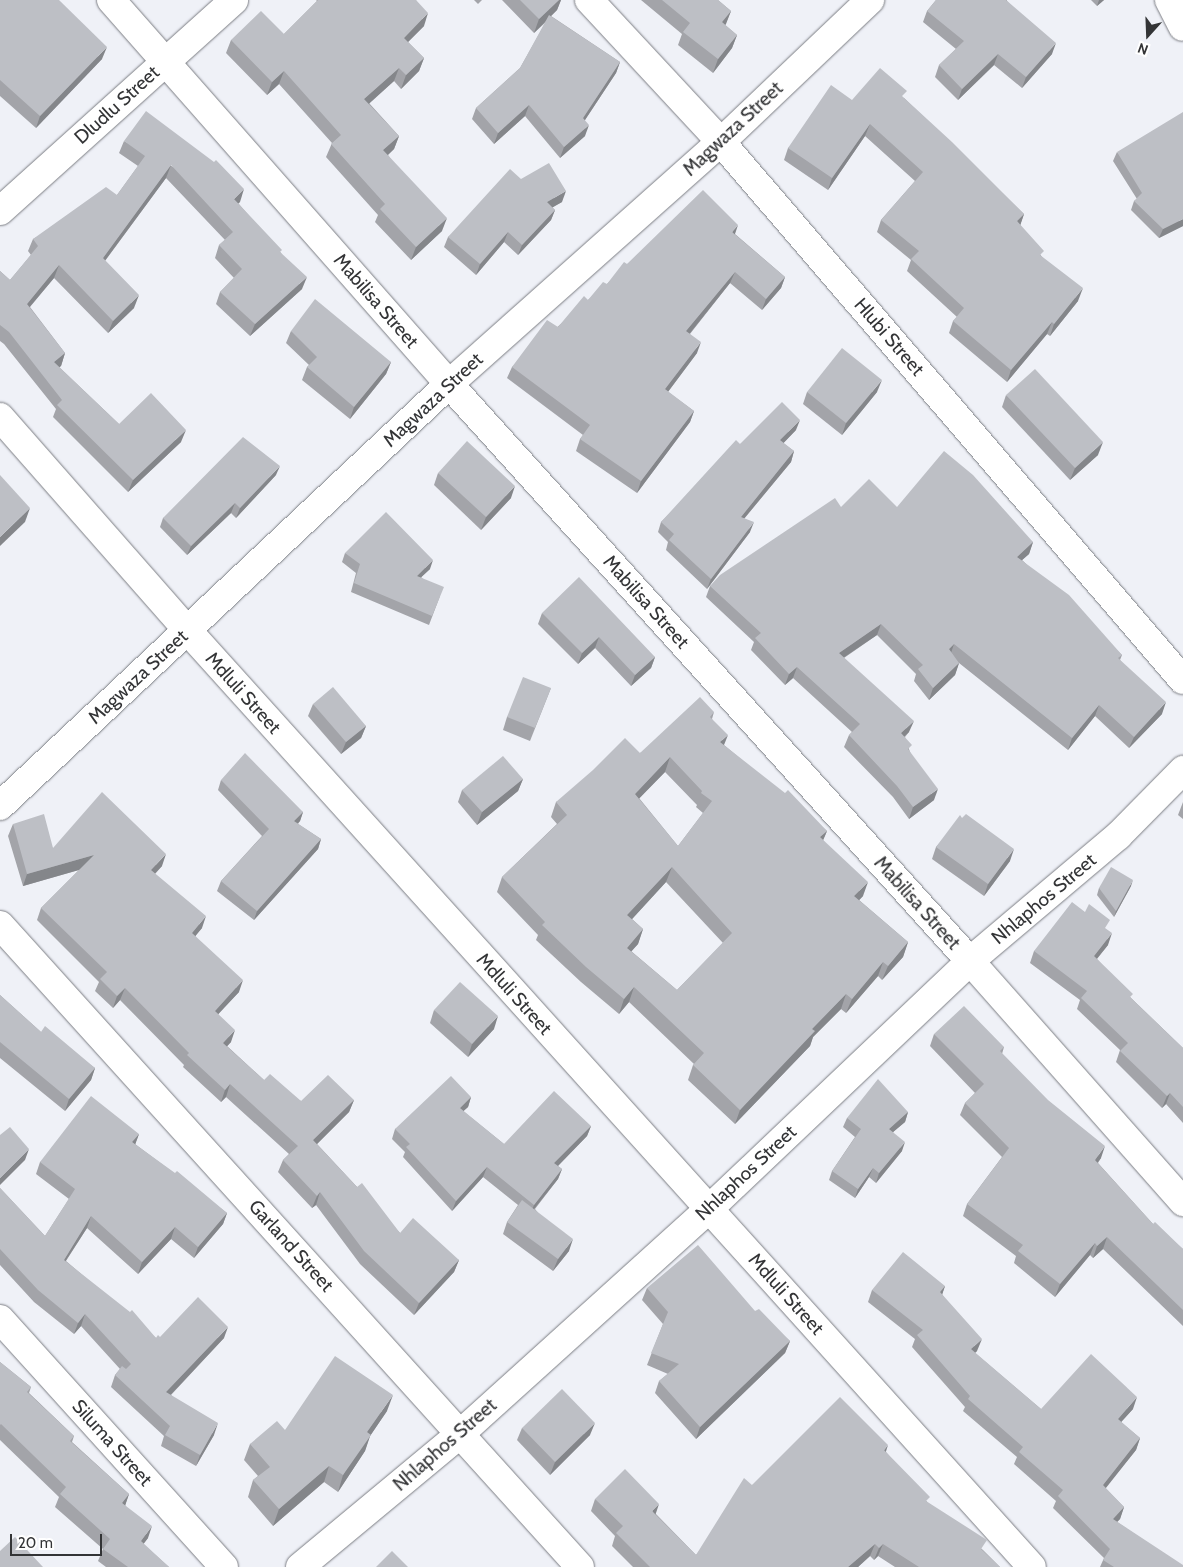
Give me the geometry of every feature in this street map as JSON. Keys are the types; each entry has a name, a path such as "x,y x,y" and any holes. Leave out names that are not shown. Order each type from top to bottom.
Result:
{"street":[{"name":"Mabilisa Street","path":"111,0 449,384 970,961 1183,1202"},
{"name":"Dludlu Street","path":"0,211 234,0"},
{"name":"Hlubi Street","path":"589,0 720,142 1183,680"},
{"name":"Magwaza Street","path":"0,806 449,384 720,142 870,0"},
{"path":"1169,0 1183,27"},
{"name":"Mdluli Street","path":"0,417 188,631 1032,1567"},
{"name":"Nhlaphos Street","path":"300,1567 460,1434 708,1209 970,961 1118,836 1183,770"},
{"name":"Garland Street","path":"0,925 580,1567"},
{"name":"Siluma Street","path":"0,1320 224,1567"}],"building":[{"path":"0,0 59,0 107,47 40,116 0,80"},
{"path":"318,0 416,0 428,13 404,38 424,58 406,75 399,68 364,99 399,136 383,150 447,218 416,247 380,209 385,204 331,144 341,135 284,71 272,82 231,40 261,11 284,34"},
{"path":"520,0 559,0 539,19"},
{"path":"662,0 718,0 731,11 722,22 737,35 718,59 683,32 690,23"},
{"path":"936,0 1006,0 1056,43 1026,77 998,54 962,89 939,65 964,41 927,11"},
{"path":"549,15 620,62 583,118 589,125 564,147 529,105 498,133 476,108 520,68"},
{"path":"880,68 907,91 902,96 952,142 1024,214 1017,221 1044,251 1040,255 1083,288 1054,324 1052,322 1011,370 953,321 964,308 911,259 919,251 881,220 923,172 870,124 832,178 788,148 831,85 852,100"},
{"path":"146,111 214,162 216,160 244,189 234,199 282,250 280,252 307,277 255,324 220,292 242,269 219,245 233,232 171,165 103,258 139,295 113,321 59,265 27,304 65,353 54,362 119,424 151,393 186,430 133,480 57,405 62,400 9,332 0,325 0,271 10,280 38,246 33,239 106,187 117,195 145,156 124,141"},
{"path":"1183,112 1183,219 1163,229 1134,201 1142,193 1117,152"},
{"path":"549,163 566,191 547,202 555,210 522,245 508,232 480,264 448,237 510,169 521,179"},
{"path":"703,190 738,225 732,232 785,277 766,299 735,272 686,331 701,342 665,389 694,411 641,481 580,439 590,425 512,367 547,320 558,327 584,296 588,300 603,282 607,284 624,262 627,264"},
{"path":"315,299 391,362 354,407 307,367 317,357 291,331"},
{"path":"842,348 882,380 846,423 807,392"},
{"path":"1035,369 1103,442 1075,468 1006,395"},
{"path":"782,402 800,420 780,440 794,451 741,517 754,522 711,579 669,540 674,534 661,522 736,440 740,444"},
{"path":"243,437 280,466 240,508 235,503 191,546 163,518"},
{"path":"467,441 515,486 486,517 438,473"},
{"path":"944,451 973,475 1033,542 1017,557 1069,595 1122,655 1118,658 1166,702 1134,737 1099,705 1072,738 954,644 949,649 959,663 933,688 918,669 923,665 881,624 839,653 914,721 901,733 912,745 908,749 938,789 913,807 897,786 849,735 860,724 797,667 789,674 755,638 761,633 710,586 720,575 835,498 841,507 869,479 897,507"},
{"path":"0,475 30,508 0,537"},
{"path":"386,512 433,560 417,576 444,587 432,616 354,583 360,564 345,553"},
{"path":"579,577 655,657 635,675 599,637 582,653 542,613"},
{"path":"523,677 551,688 535,728 507,717"},
{"path":"333,687 366,726 346,742 313,704"},
{"path":"700,697 714,712 710,717 728,735 720,742 785,793 788,790 827,831 820,837 868,882 854,896 908,942 888,966 883,962 852,999 846,994 812,1029 815,1031 740,1110 693,1065 704,1053 634,987 624,999 586,967 542,925 545,922 502,877 567,815 556,802 593,770 625,738 640,753","holes":["670,757 702,791 701,793 712,801 678,846 635,794","672,867 732,933 677,990 627,948 643,929 627,915"]},
{"path":"245,753 303,812 294,821 321,839 257,911 221,881 269,829 221,780"},
{"path":"503,756 523,779 482,812 462,790"},
{"path":"102,792 166,854 151,870 206,916 192,933 243,980 215,1011 235,1030 223,1043 264,1080 270,1074 301,1101 328,1075 354,1100 313,1140 357,1187 362,1183 400,1233 413,1218 459,1260 419,1303 364,1251 320,1192 317,1196 283,1160 298,1146 230,1084 225,1090 187,1055 189,1053 125,988 117,996 100,979 107,972 41,908 94,855 27,874 13,824 44,814 53,848"},
{"path":"966,814 1014,849 988,884 936,847 960,815 962,818"},
{"path":"1111,867 1133,880 1116,911 1099,888"},
{"path":"1072,902 1085,912 1089,904 1110,920 1105,928 1112,933 1094,956 1133,994 1130,997 1183,1048 1183,1107 1170,1093 1167,1096 1120,1051 1128,1043 1081,998 1087,991 1034,951"},
{"path":"460,982 498,1016 472,1044 434,1010"},
{"path":"0,995 41,1032 45,1026 95,1068 69,1099 0,1042"},
{"path":"964,1006 1004,1047 1000,1051 1048,1100 1105,1146 1095,1160 1153,1224 1155,1222 1183,1249 1183,1310 1107,1237 1097,1246 1095,1243 1060,1284 1018,1251 1023,1245 967,1204 1009,1148 965,1103 984,1084 934,1034"},
{"path":"451,1076 471,1097 460,1108 504,1144 554,1091 591,1126 554,1163 562,1169 534,1205 487,1167 456,1201 406,1147 410,1144 395,1129"},
{"path":"878,1079 908,1112 889,1129 905,1142 879,1173 873,1168 858,1189 832,1171 861,1129 847,1118"},
{"path":"91,1096 139,1134 132,1142 175,1173 177,1171 227,1213 198,1247 175,1227 142,1262 91,1216 64,1260 130,1312 132,1310 156,1338 158,1335 160,1337 198,1297 228,1327 166,1392 218,1423 200,1455 165,1435 170,1426 115,1375 122,1366 126,1369 131,1364 85,1314 78,1323 38,1290 0,1249 0,1188 45,1236 75,1189 40,1162"},
{"path":"10,1127 29,1149 0,1178 0,1135"},
{"path":"522,1200 573,1239 558,1259 507,1222"},
{"path":"698,1245 755,1311 759,1309 790,1341 700,1427 659,1381 679,1364 651,1353 668,1312 647,1288"},
{"path":"903,1252 945,1286 940,1292 982,1339 971,1349 1041,1409 1091,1354 1137,1397 1118,1419 1140,1438 1103,1485 1124,1507 1113,1519 1183,1565 1183,1567 1114,1567 1103,1560 1110,1549 1058,1496 1063,1490 1019,1452 1023,1447 968,1399 970,1396 917,1335 923,1330 872,1290"},
{"path":"335,1356 393,1395 367,1432 371,1435 343,1475 329,1466 279,1509 253,1480 270,1467 250,1444 277,1421 285,1430"},
{"path":"0,1362 31,1387 27,1392 74,1436 70,1441 129,1494 122,1503 152,1526 141,1541 169,1567 128,1567 103,1549 110,1539 60,1494 66,1487 0,1425"},
{"path":"562,1389 595,1423 555,1462 522,1428"},
{"path":"840,1397 888,1445 884,1450 930,1497 926,1501 987,1540 981,1549 1000,1567 919,1567 883,1544 879,1548 875,1544 848,1567 650,1567 616,1533 623,1526 595,1499 625,1469 659,1504 652,1511 696,1555 744,1478 752,1485"},
{"path":"15,1537 43,1567 0,1567 0,1551"},
{"path":"392,1551 408,1567 376,1567"}]}
